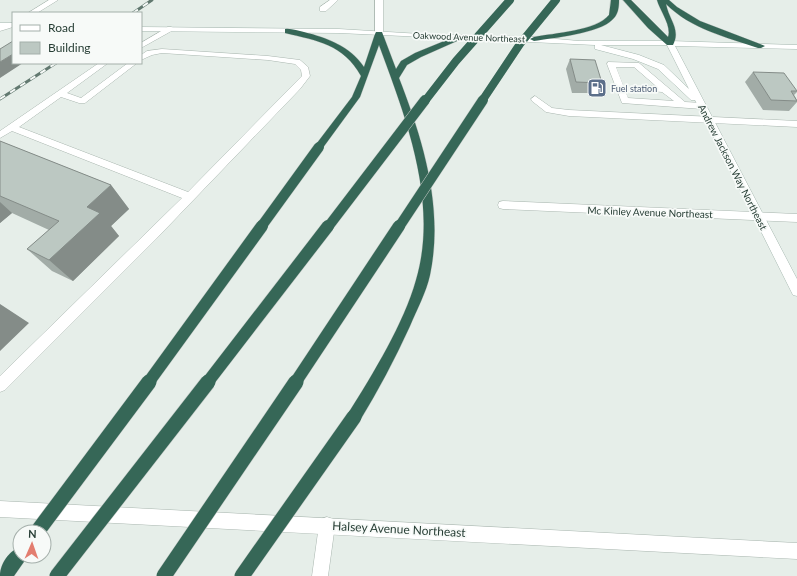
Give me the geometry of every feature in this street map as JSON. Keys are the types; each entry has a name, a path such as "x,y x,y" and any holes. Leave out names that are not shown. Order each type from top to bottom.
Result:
{"highway":[{"path":"57,576 456,61 510,0"},
{"path":"164,576 309,362 520,44 556,0"},
{"path":"534,39 592,28 610,20 616,12 615,0"},
{"path":"627,0 651,26 670,43 673,34 672,27 662,10 661,0"},
{"path":"665,0 679,13 693,21 760,46"},
{"path":"288,30 322,39 339,47 351,56 365,76"},
{"path":"44,524 356,97 365,76 379,34"},
{"path":"242,576 354,417 384,366 412,308 424,274 428,248 430,209 420,156 379,34"},
{"path":"395,78 404,63 418,54 462,37"},
{"path":"4,576 13,564"}],"street":[{"path":"34,12 54,0"},
{"path":"323,9 334,0"},
{"path":"379,0 379,34"},
{"path":"0,25 12,25"},
{"path":"0,29 12,25"},
{"name":"Oakwood Avenue Northeast","path":"142,29 288,30 534,39 580,43 670,43 797,47"},
{"path":"142,45 171,29"},
{"path":"580,43 648,61 661,67 702,106"},
{"name":"Andrew Jackson Way Northeast","path":"670,43 797,291"},
{"path":"0,386 152,236 306,76 305,69 297,62 268,58 162,51 150,53 142,57"},
{"path":"0,135 103,64"},
{"path":"60,93 82,101 131,64"},
{"path":"682,104 650,76 636,66 611,64 619,75 624,87 625,101 702,106"},
{"path":"639,76 670,75"},
{"path":"644,88 664,89"},
{"path":"535,100 549,110 568,113 797,124"},
{"path":"11,127 189,197"},
{"name":"Mc Kinley Avenue Northeast","path":"503,205 797,218"},
{"name":"Halsey Avenue Northeast","path":"0,509 327,525 797,551"},
{"path":"320,576 327,525"}],"building":[{"path":"12,42 12,55 0,62 0,49"},
{"path":"570,59 595,60 602,83 576,82"},
{"path":"753,72 784,73 797,91 791,91 797,101 771,100"},
{"path":"0,141 111,185 87,207 100,213 49,260 27,249 59,221 0,196"}],"railway":[{"path":"134,12 152,0"},
{"path":"0,99 54,64"}],"place":[{"name":"Fuel station","path":"597,88"}]}
